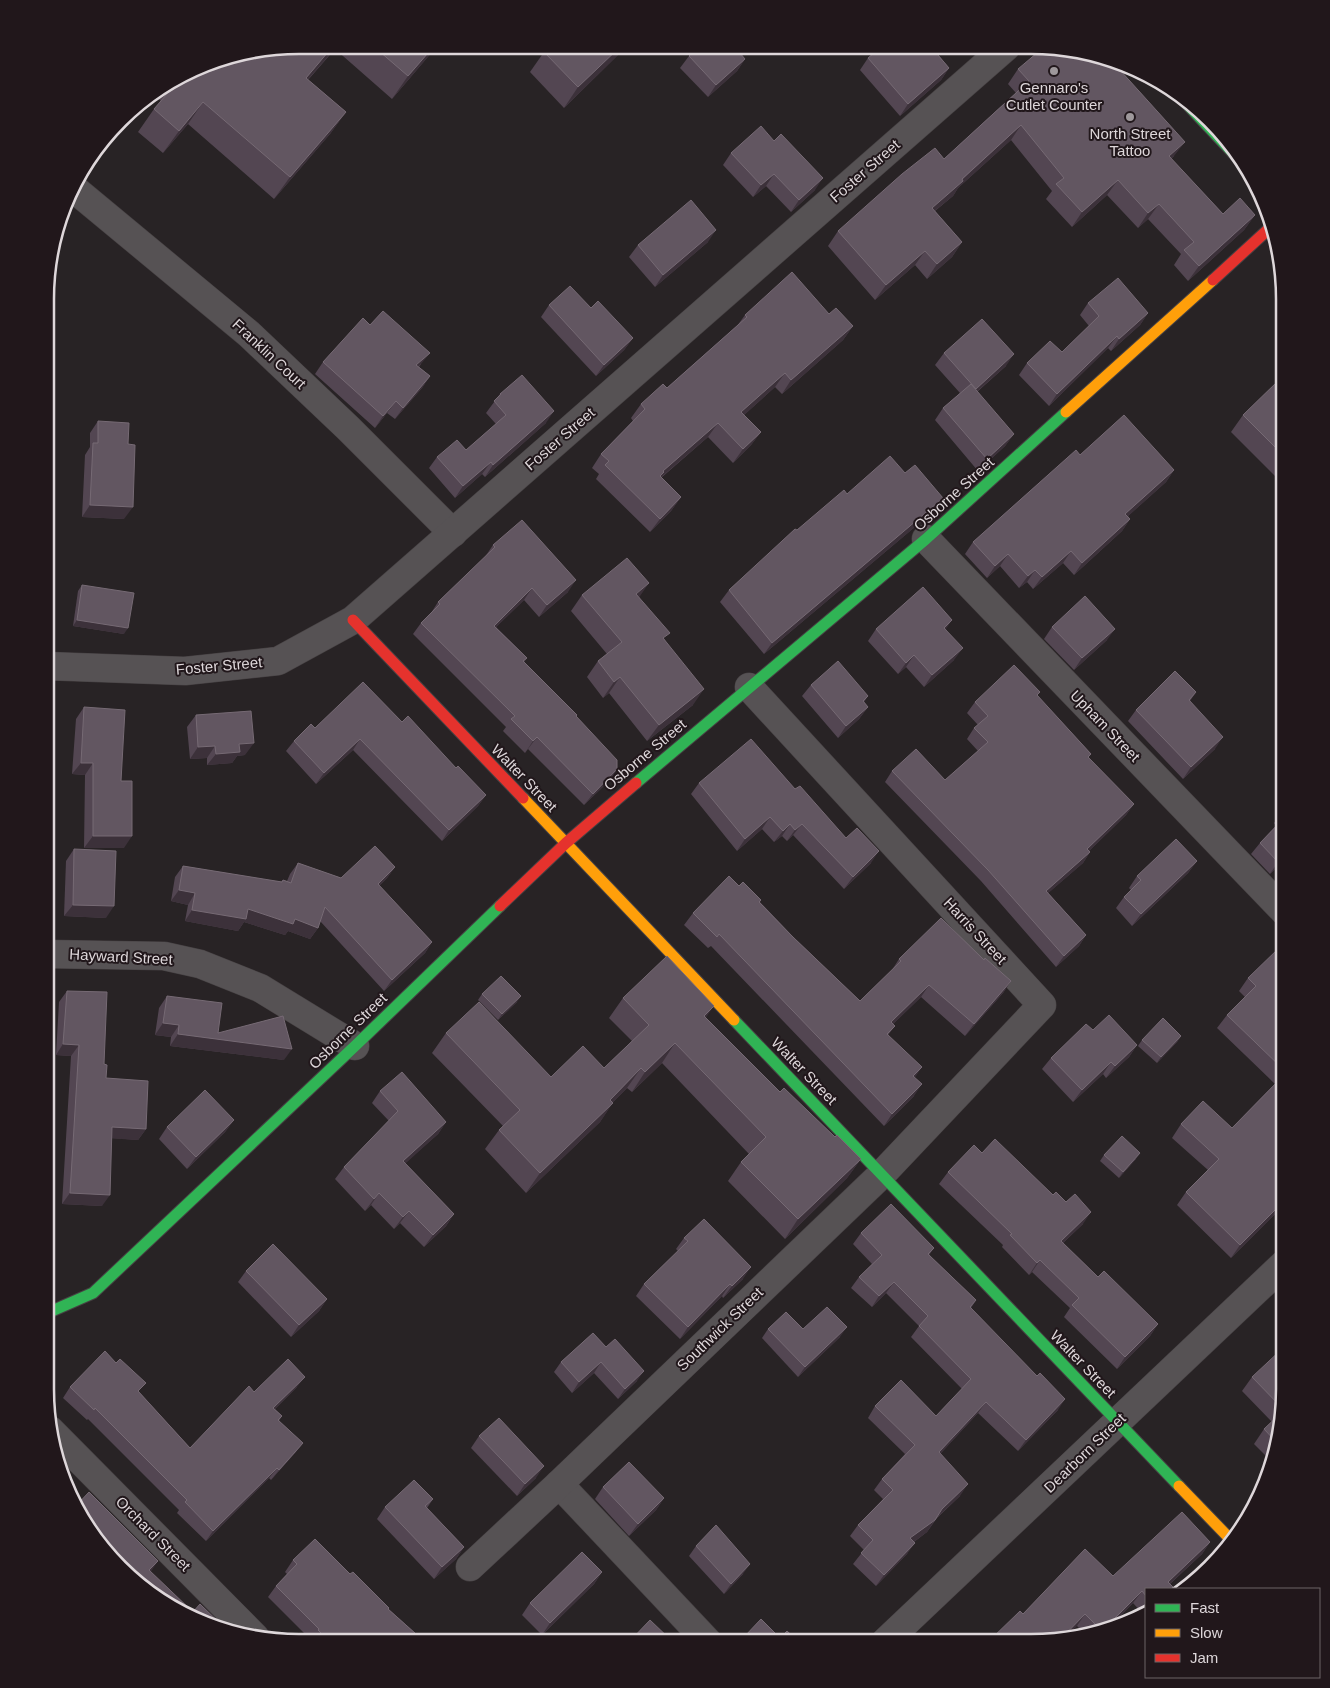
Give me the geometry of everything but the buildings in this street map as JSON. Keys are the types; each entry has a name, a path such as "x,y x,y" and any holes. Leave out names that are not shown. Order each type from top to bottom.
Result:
{"main road":[{"name":"Osborne Street","path":"54,1310 93,1293 355,1046 566,843 926,539 1267,231"},
{"name":"Walter Street","path":"353,620 1228,1537"}],"street":[{"name":"Foster Street","path":"54,666 185,671 278,661 353,620 998,54"},
{"name":"Franklin Court","path":"78,192 249,334 348,428 453,533"},
{"name":"Upham Street","path":"926,539 1276,903"},
{"name":"Harris Street","path":"749,687 1042,1005 882,1174"},
{"name":"Hayward Street","path":"54,954 164,956 200,964 260,988 355,1046"},
{"name":"Southwick Street","path":"470,1567 882,1174"},
{"name":"Dearborn Street","path":"893,1634 1276,1271"},
{"name":"Orchard Street","path":"58,1438 248,1629"},
{"path":"559,1484 700,1634"}],"traffic: fast":[{"path":"636,783 926,539 1066,412"},
{"path":"54,1310 93,1293 355,1046 500,906"},
{"path":"734,1020 1179,1486"}],"traffic: slow":[{"path":"1066,412 1213,280"},
{"path":"523,798 734,1020"},
{"path":"1179,1486 1228,1537"}],"traffic: jam":[{"path":"1213,280 1267,231"},
{"path":"353,620 523,798"},
{"path":"500,906 566,843 636,783"}],"place":[{"name":"Gennaro's Cutlet Counter","path":"1054,71"},
{"name":"North Street Tattoo","path":"1130,117"}]}
